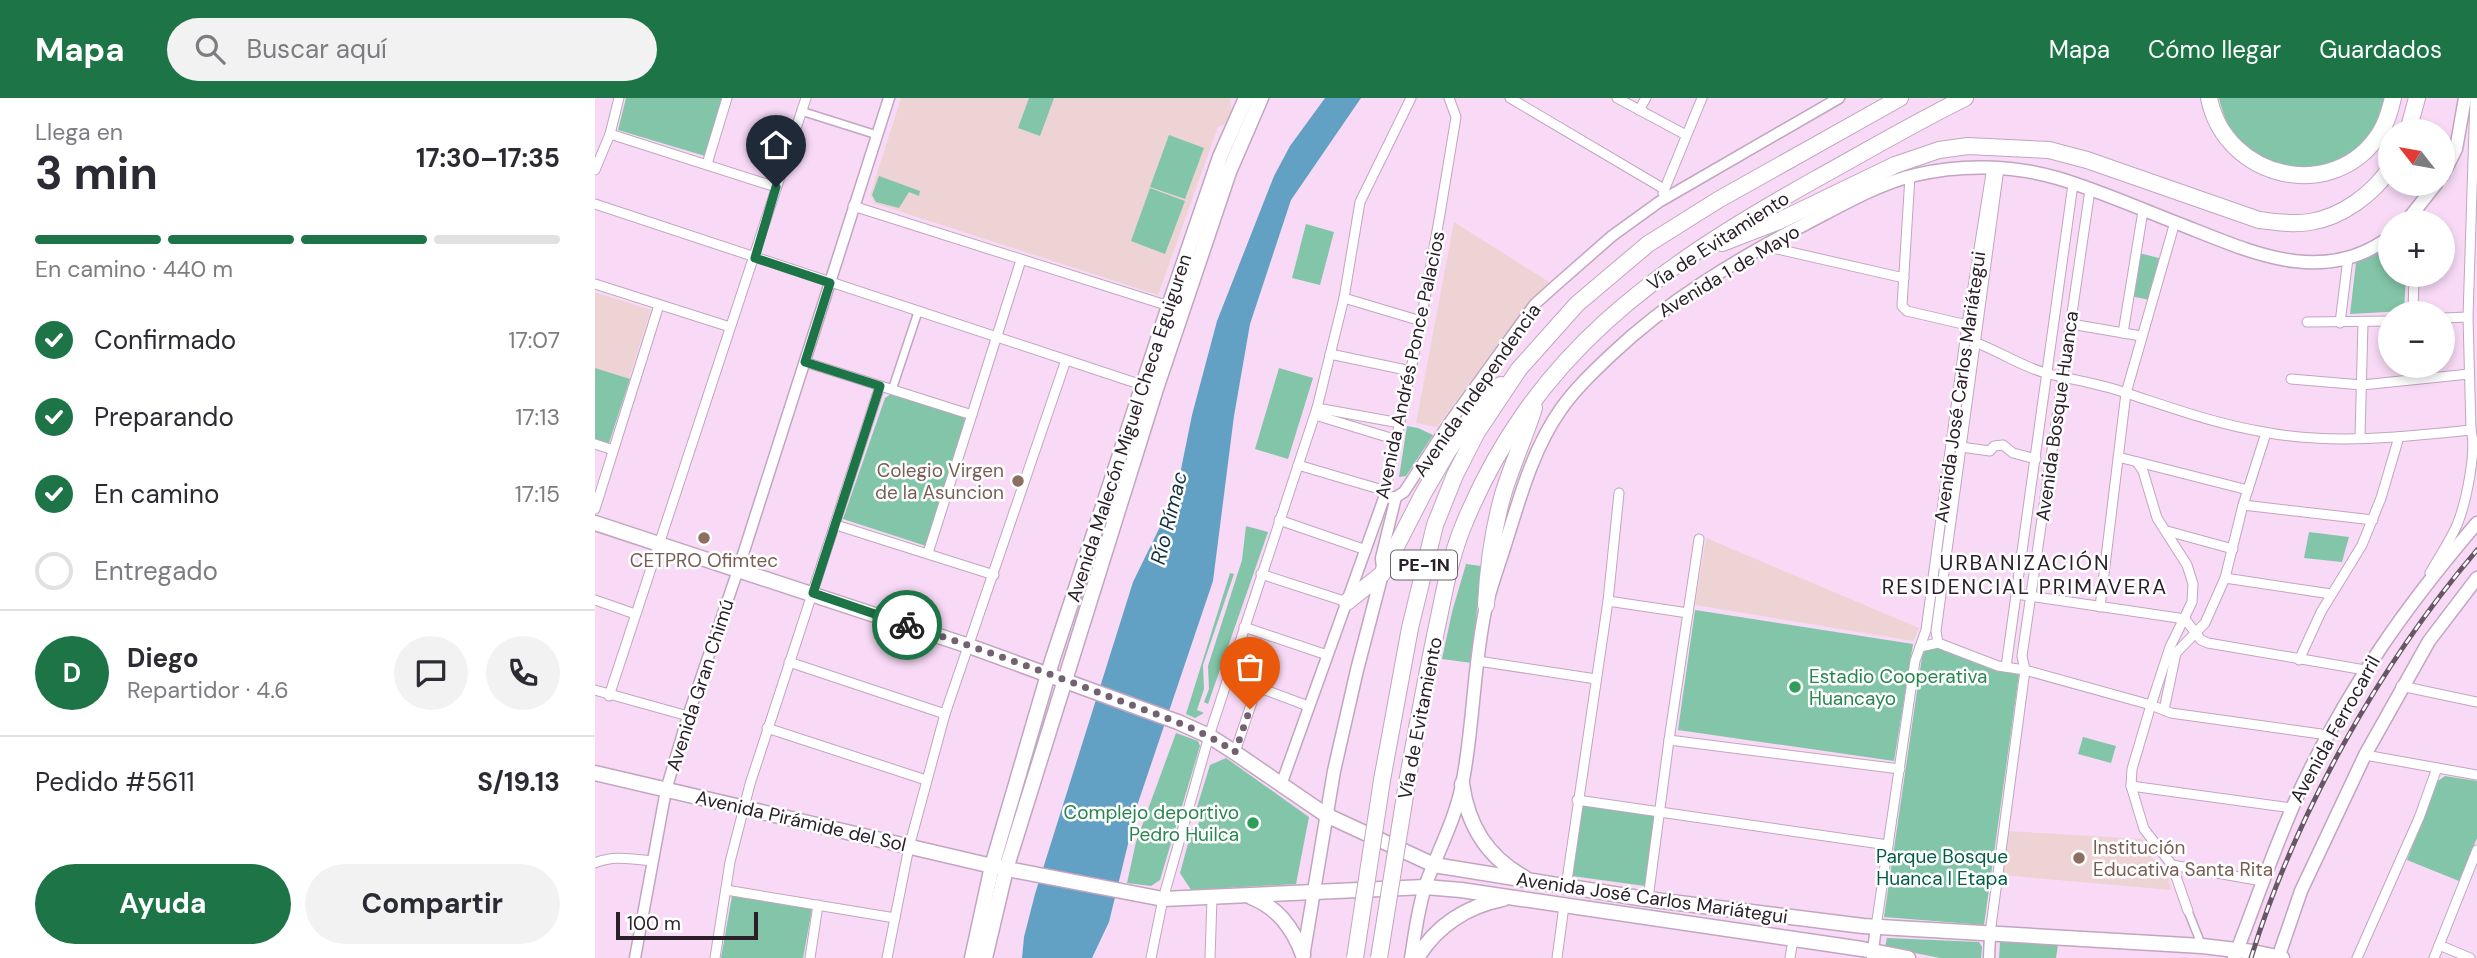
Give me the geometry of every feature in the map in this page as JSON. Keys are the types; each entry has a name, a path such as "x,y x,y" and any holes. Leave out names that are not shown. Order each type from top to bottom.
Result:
{"highway":[{"name":"Vía de Evitamiento","path":"1355,958 1382,780 1410,628 1435,524 1455,475 1477,432 1519,369 1577,304 1648,244 1709,205 1900,98"},
{"name":"Vía de Evitamiento","path":"1379,958 1407,783 1446,583 1461,532 1494,461 1539,393 1596,329 1687,256 1768,206 1965,98"},
{"path":"2209,98 2222,132 2241,154 2267,168 2302,175 2324,173 2356,158 2371,145 2388,118 2393,98"},
{"path":"2411,119 2417,98"},
{"path":"1687,256 1779,221 1885,169 1939,150 1968,146 2049,150 2138,177 2259,220 2288,223 2309,222 2348,208 2378,183"},
{"path":"1347,603 1382,574 1423,494 1463,429 1482,403 1519,369"},
{"path":"1486,605 1496,520 1539,393"}],"main road":[{"name":"Avenida Malecón Miguel Checa Eguiguren","path":"1006,869 1071,682 1169,306 1246,98"},
{"name":"Avenida Malecón Miguel Checa Eguiguren","path":"1006,869 1023,762 1048,673 1149,387 1225,184 1261,98"},
{"path":"2455,151 2465,98"},
{"name":"Avenida 1 de Mayo","path":"1411,958 1425,887 1449,830 1462,784 1486,605 1519,498 1537,453 1561,409 1593,372 1636,331 1672,302 1764,246 1846,203 1910,176 1945,170 1996,168 2039,174 2090,190 2249,252 2292,261 2334,261 2348,258 2378,244"},
{"name":"Avenida José Carlos Mariátegui","path":"595,523 969,646 1178,722 1235,752 1326,815 1434,865 1648,899 1876,927 2202,946 2235,954 2280,958"},
{"name":"Avenida Ferrocarril","path":"2235,954 2292,808 2327,735 2365,670 2416,597 2477,523"},
{"name":"Avenida Independencia","path":"1326,815 1357,670 1382,574"},
{"name":"Avenida Ferrocarril","path":"2280,958 2301,891 2365,755 2429,641 2477,578"},
{"name":"Avenida Pirámide del Sol","path":"596,774 1006,869"},
{"path":"1462,784 1467,810 1483,842 1511,870 1540,883"},
{"path":"1303,956 1326,815"},
{"path":"972,958 1006,869"},
{"path":"985,958 1006,869"},
{"name":"Avenida José Carlos Mariátegui","path":"1006,869 1163,899 1425,887 1908,958"},
{"path":"1250,896 1272,907 1284,920 1303,956"},
{"path":"1417,958 1430,940 1455,918 1489,902 1509,898"}],"street":[{"path":"595,170 610,134 619,98"},
{"path":"706,164 727,98"},
{"path":"609,696 806,98"},
{"name":"Avenida Gran Chimú","path":"635,958 666,790 889,98"},
{"path":"1235,98 1237,118"},
{"path":"1151,958 1163,899 1209,736 1316,411 1344,298 1360,202 1411,98"},
{"name":"Avenida Andrés Ponce Palacios","path":"1281,785 1366,550 1389,495 1455,117 1449,98"},
{"path":"1510,98 1664,189"},
{"path":"1616,98 1686,135"},
{"path":"1639,110 1646,98"},
{"path":"1659,202 1702,98"},
{"name":"Avenida Independencia","path":"1382,574 1381,558 1389,495 1410,485 1449,423 1535,304 1612,236 1659,202 1839,98"},
{"path":"2416,597 2456,526 2467,494 2473,459 2475,442 2471,430 2468,317 2475,98"},
{"path":"801,111 877,135"},
{"path":"610,134 776,187"},
{"name":"Avenida José Carlos Mariátegui","path":"1876,927 1915,661 1926,630 1965,339 1996,168"},
{"name":"Avenida José Carlos Mariátegui","path":"1938,643 1936,631 1976,342 1996,168"},
{"path":"1910,176 1902,306 1906,311 1968,325"},
{"path":"2006,667 2073,184"},
{"name":"Avenida Bosque Huanca","path":"1990,934 2025,670 2022,656 2090,190"},
{"path":"595,204 1149,387"},
{"path":"853,206 1169,306"},
{"path":"2123,333 2143,211"},
{"path":"2100,607 2126,393 2175,222"},
{"path":"1764,246 1904,278"},
{"path":"2340,323 2348,258"},
{"path":"928,553 1021,260"},
{"path":"595,284 730,327"},
{"path":"1344,298 1421,321"},
{"path":"595,509 659,305"},
{"path":"892,390 918,312"},
{"path":"2455,318 2468,317"},
{"path":"2307,322 2378,322"},
{"path":"2360,437 2363,323"},
{"path":"2071,324 2141,336"},
{"path":"1965,339 2048,374 2266,433 2399,437 2471,430"},
{"path":"1330,354 1411,371"},
{"path":"887,958 909,847 945,714 1066,360"},
{"path":"805,362 972,415"},
{"path":"2291,379 2361,384 2469,374"},
{"path":"715,958 726,890 744,808 767,728 880,386"},
{"path":"1316,411 1401,423"},
{"path":"1316,411 1397,440"},
{"path":"2164,710 2176,653 2205,623 2225,578 2243,505 2266,433"},
{"path":"2299,660 2331,594 2362,545 2399,437"},
{"path":"595,444 613,450"},
{"path":"1961,447 1990,451 2003,445 2014,453 2036,459"},
{"path":"2117,457 2248,489"},
{"path":"2137,462 2143,471 2157,518 2187,565 2193,584 2192,601 2170,647 2151,705 2132,769 2131,786 2144,829 2172,865 2202,946"},
{"path":"1298,465 1389,495"},
{"path":"2033,476 2048,479"},
{"path":"1566,887 1608,601 1619,493"},
{"path":"2243,505 2372,520"},
{"path":"1279,520 1366,550"},
{"path":"836,525 994,576"},
{"path":"2167,531 2233,549"},
{"path":"1648,899 1668,740 1699,539"},
{"path":"1261,575 1347,603"},
{"path":"2225,578 2331,594"},
{"path":"2016,594 2185,619 2201,640 2208,643 2365,670"},
{"path":"595,600 635,614"},
{"path":"1608,601 1688,613"},
{"path":"1244,627 1327,655"},
{"path":"1920,647 1938,643 2006,667 2164,710 2327,735"},
{"path":"1478,661 1596,679"},
{"path":"789,662 945,714"},
{"path":"1228,676 1308,706"},
{"path":"2402,686 2477,702"},
{"path":"1235,752 1257,687"},
{"path":"595,690 688,716"},
{"path":"767,728 926,780"},
{"path":"1668,740 1900,769"},
{"path":"2365,755 2477,775"},
{"path":"2357,958 2419,818 2437,768"},
{"path":"2131,786 2292,808"},
{"path":"1577,800 1888,845"},
{"path":"2434,958 2477,850"},
{"path":"595,863 617,858 652,861"},
{"path":"2172,865 2262,881"},
{"path":"726,890 895,918"},
{"path":"1210,958 1212,898"},
{"path":"810,958 818,905"},
{"path":"1557,958 1564,906"},
{"path":"1872,954 1876,927"},
{"path":"1989,958 1990,934"},
{"path":"1790,958 1793,940"},
{"path":"2439,945 2470,958"}],"shaded area":[{"path":"901,98 1230,98 1232,115 1229,123 1218,127 1158,295 874,203 870,195"},
{"path":"1454,222 1549,282 1497,345 1437,427 1416,423"},
{"path":"595,292 651,310 629,379 595,368"},
{"path":"1706,538 1919,628 1913,641 1695,605"},
{"name":"Institución Educativa Santa Rita","path":"2007,831 2142,839 2148,853 2167,872 2171,890 2002,875"}],"green space":[{"path":"626,98 723,98 705,156 618,130"},
{"path":"1029,98 1054,98 1040,136 1018,128"},
{"path":"2219,98 2386,98 2371,131 2356,150 2336,163 2301,169 2265,158 2244,145 2230,128"},
{"path":"1169,135 1204,148 1185,199 1150,187"},
{"path":"879,176 920,191 919,196 909,192 899,208 876,202 872,195"},
{"path":"1150,188 1185,201 1165,254 1131,241"},
{"path":"1306,224 1334,232 1320,285 1292,278"},
{"path":"2378,251 2378,287 2405,287 2405,301 2378,301 2378,312 2350,314 2356,263"},
{"path":"2139,253 2159,258 2150,300 2130,296"},
{"path":"595,368 630,379 609,443 595,439"},
{"path":"1279,368 1313,378 1288,459 1255,449"},
{"path":"891,394 966,417 926,546 843,519 885,398"},
{"path":"1407,426 1433,435 1406,476 1399,477"},
{"path":"1246,526 1268,532 1208,704 1204,702 1209,689 1208,666 1242,560"},
{"path":"2309,532 2349,537 2342,562 2304,558"},
{"path":"1466,564 1481,566 1472,663 1442,659"},
{"path":"1230,573 1234,574 1203,665 1204,689 1197,710 1204,713 1195,718 1186,714"},
{"name":"Estadio Cooperativa Huancayo","path":"1695,610 1913,644 1894,761 1678,730"},
{"name":"Parque Bosque Huanca I Etapa","path":"1934,646 2019,674 1984,925 1884,917 1922,657 1925,650"},
{"path":"1176,733 1198,741 1200,746 1160,880 1151,886 1127,883 1136,842"},
{"path":"2083,737 2116,746 2111,763 2078,754"},
{"name":"Complejo deportivo Pedro Huilca","path":"1226,758 1309,817 1296,884 1191,890 1180,873 1192,829 1198,825 1202,815 1197,807 1210,765"},
{"path":"2445,776 2477,781 2477,838 2459,881 2407,860 2438,781"},
{"path":"1581,803 1657,812 1645,886 1572,876"},
{"path":"732,896 812,909 803,958 721,958"},
{"path":"1887,938 1979,942 1982,947 1981,958 1940,958 1885,947"},
{"path":"2000,942 2058,945 2056,958 1999,958"}],"water":[{"name":"Río Rímac","path":"1325,98 1361,98 1291,200 1250,324 1234,416 1213,581 1138,803 1109,922 1092,958 1022,958 1024,937 1035,894 1133,582 1176,494 1192,415 1217,321 1274,176 1290,146"}],"railway":[{"path":"2251,958 2291,850 2344,743 2407,642 2477,550"}],"way so far":[{"path":"907,625 1048,673 1178,722 1235,752 1250,709"}],"place":[{"name":"Colegio Virgen de la Asuncion","path":"1018,481"},
{"name":"CETPRO Ofimtec","path":"704,538"},
{"name":"Estadio Cooperativa Huancayo","path":"1795,687"},
{"name":"Complejo deportivo Pedro Huilca","path":"1253,823"},
{"name":"Institución Educativa Santa Rita","path":"2079,858"}],"district":[{"name":"URBANIZACIÓN RESIDENCIAL PRIMAVERA","path":"2025,575"}],"route":[{"path":"776,187 755,258 830,283 805,362 880,386 813,593 907,625"}]}
